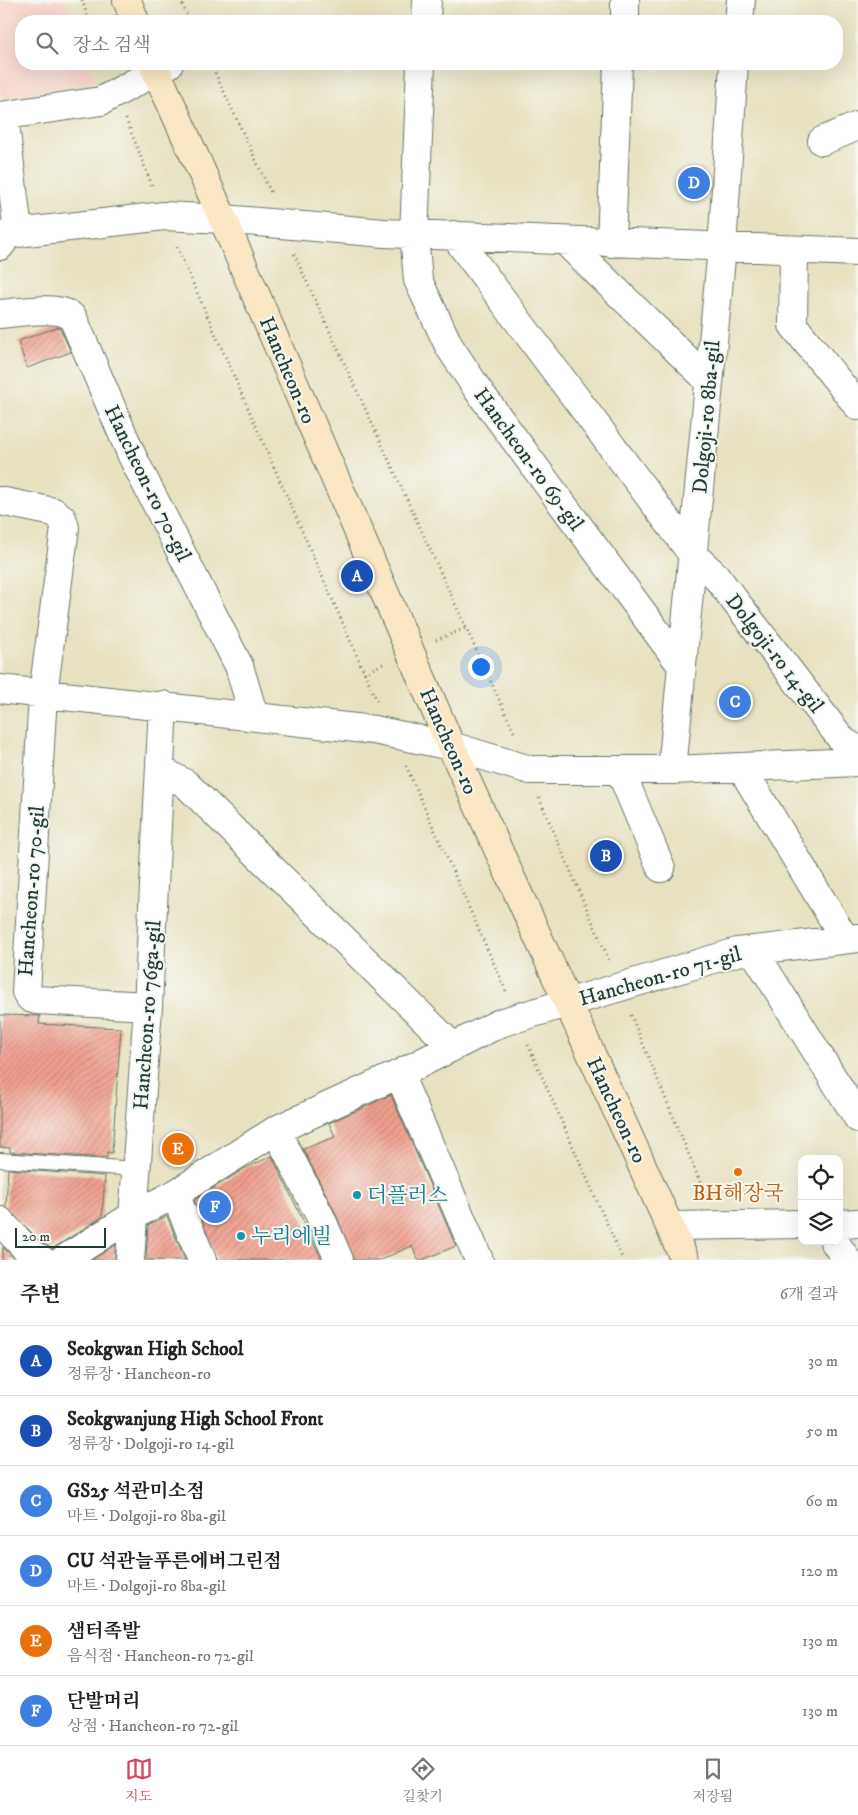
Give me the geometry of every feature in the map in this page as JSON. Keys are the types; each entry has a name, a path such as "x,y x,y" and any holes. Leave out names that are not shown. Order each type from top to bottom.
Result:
{"main road":[{"path":"127,0 133,15"},
{"name":"Hancheon-ro","path":"161,70 451,746 685,1260"}],"street":[{"path":"426,15 427,0"},
{"path":"625,0 625,15"},
{"path":"740,15 741,0"},
{"path":"3,238 16,223 2,116 86,105 116,96 153,70"},
{"name":"Hancheon-ro 69-gil","path":"421,70 414,234 418,280 450,346 478,390 682,666"},
{"path":"611,243 618,70"},
{"name":"Dolgoji-ro 8ba-gil","path":"672,770 722,248 734,70"},
{"path":"822,141 858,126"},
{"path":"3,238 164,216 414,234 722,248 858,252"},
{"path":"454,235 693,555"},
{"path":"565,241 709,381"},
{"path":"794,250 793,325 858,406"},
{"name":"Hancheon-ro 70-gil","path":"0,314 57,310 66,312 72,318 132,458 239,666 254,716"},
{"name":"Hancheon-ro 70-gil","path":"0,501 54,512 59,514 64,523 43,694 26,992 30,998 36,1000 148,1006"},
{"name":"Dolgoji-ro 14-gil","path":"693,555 714,575 842,741 858,750"},
{"path":"0,689 163,705 392,734 451,746 525,769 672,770 858,762"},
{"name":"Hancheon-ro 76ga-gil","path":"130,1260 148,1006 163,705"},
{"name":"Hancheon-ro 71-gil","path":"63,1260 134,1215 175,1194 276,1130 399,1074 500,1023 737,952 851,939 740,767"},
{"path":"161,770 186,784 453,1047"},
{"path":"620,770 661,868"},
{"name":"Hancheon-ro 71-gil","path":"753,950 858,1118"},
{"path":"399,1074 479,1260"},
{"path":"276,1130 321,1218 339,1260"},
{"path":"175,1194 202,1260"},
{"path":"0,1220 30,1253 42,1260"},
{"path":"843,1224 858,1223"},
{"path":"670,1226 798,1224"},
{"path":"837,1245 847,1260"}],"lane":[{"path":"0,1160 137,1169"}],"path":[{"path":"82,0 87,15"},
{"path":"180,0 187,15"},
{"path":"214,70 285,224 291,248 518,741 525,769 612,967 618,987 718,1225"},
{"path":"116,96 164,216 623,1260"}],"shaded area":[{"path":"0,0 65,0 71,15 15,15 15,70 91,70 96,82 0,98"}],"building":[{"path":"58,327 71,352 27,368 18,341"},
{"path":"0,1015 40,1016 39,1024 121,1028 112,1153 107,1152 107,1158 10,1152 10,1148 0,1147"},
{"path":"391,1095 456,1246 422,1260 418,1260 412,1246 380,1260 354,1260 335,1212 303,1149 335,1137 329,1123"},
{"path":"272,1156 322,1260 217,1260 194,1200 244,1169"},
{"path":"8,1169 105,1176 102,1217 52,1249 40,1241 6,1207"},
{"path":"167,1216 185,1260 146,1260 148,1225"},
{"path":"115,1245 115,1260 92,1260"},
{"path":"3,1247 15,1260 2,1260"}],"place":[{"name":"CU 석관늘푸른에버그린점","path":"694,183"},
{"name":"Seokgwan High School","path":"357,576"},
{"name":"GS25 석관미소점","path":"735,702"},
{"name":"Seokgwanjung High School Front","path":"606,856"},
{"name":"샘터족발","path":"178,1149"},
{"name":"BH해장국","path":"738,1172"},
{"name":"더플러스","path":"357,1195"},
{"name":"단발머리","path":"215,1207"},
{"name":"누리에빌","path":"241,1236"}]}
